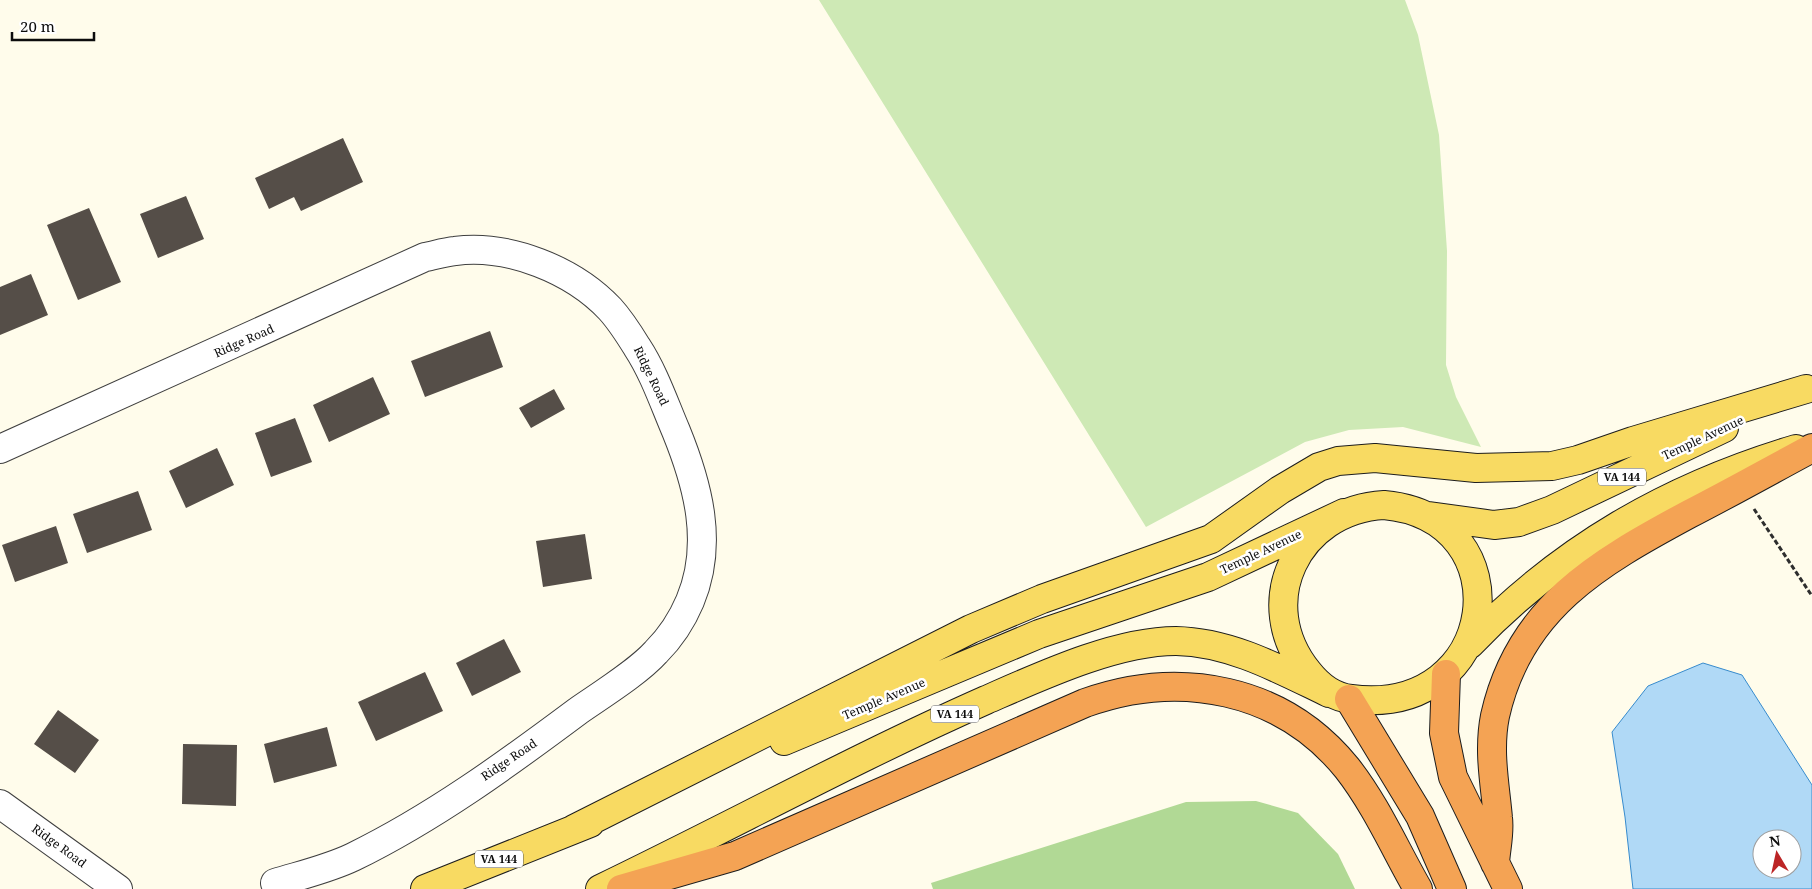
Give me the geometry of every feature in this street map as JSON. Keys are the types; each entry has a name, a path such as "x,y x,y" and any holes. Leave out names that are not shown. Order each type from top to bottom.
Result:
{"highway":[{"path":"1495,863 1499,820 1492,765 1495,718 1502,693 1517,654 1531,630 1569,588 1610,558 1812,448"},
{"path":"1446,674 1444,733 1449,763 1460,794 1508,889"},
{"path":"621,889 734,856 1085,703 1130,689 1161,686 1190,686 1250,699 1276,711 1315,736 1334,753 1360,786 1418,889"},
{"path":"1339,696 1420,816 1452,889"}],"main road":[{"name":"Temple Avenue","path":"1422,514 1494,525 1507,525 1531,518 1552,510 1809,388"},
{"path":"574,829 971,629 1042,599 1211,539 1293,481 1319,467 1338,461 1375,458 1476,468 1552,466 1578,460 1633,441 1809,388"},
{"name":"VA 144","path":"600,889 945,718 1051,672 1127,648 1173,641 1217,646 1251,657 1339,696 1384,700 1400,698 1432,684 1446,674 1467,647 1528,588 1560,563 1611,528 1655,504 1709,480 1812,444"},
{"name":"VA 144","path":"1344,513 1363,507 1384,505 1397,506 1422,514"},
{"name":"Temple Avenue","path":"424,889 574,829 1039,634 1202,579 1344,513"},
{"path":"1339,696 1300,662 1290,643 1284,621 1284,597 1294,561 1309,538 1325,523 1344,513"},
{"path":"1422,514 1452,535 1466,555 1473,571 1477,589 1478,613 1467,647"}],"street":[{"name":"Ridge Road","path":"0,449 425,257 456,250 486,250 524,259 554,269 584,287 610,309 638,348 654,379 690,466 700,507 703,538 698,573 691,600 676,629 655,654 545,736 441,806 352,858 275,883"},
{"name":"Ridge Road","path":"0,804 118,889"}],"path":[{"path":"1740,487 1812,596"}],"green space":[{"path":"819,0 1405,0 1418,35 1439,135 1447,251 1446,365 1456,397 1481,447 1403,427 1349,430 1305,442 1146,527"},
{"path":"1256,801 1298,813 1338,854 1355,889 933,889 931,883 1186,802"}],"water":[{"path":"1703,663 1742,675 1812,785 1812,889 1633,889 1625,817 1612,732 1648,686"}],"building":[{"path":"343,138 363,182 301,211 294,197 269,209 255,178"},
{"path":"186,196 204,239 158,258 140,214"},
{"path":"89,208 121,282 78,300 47,225"},
{"path":"31,274 48,315 0,335 0,287"},
{"path":"490,331 503,367 425,397 411,361"},
{"path":"373,377 390,414 329,442 313,405"},
{"path":"554,389 565,409 531,428 519,408"},
{"path":"295,418 312,462 271,477 255,433"},
{"path":"217,448 234,485 186,508 169,471"},
{"path":"138,491 152,530 87,553 73,514"},
{"path":"56,526 68,563 15,582 2,545"},
{"path":"585,534 592,579 543,587 536,541"},
{"path":"504,639 521,672 472,696 456,663"},
{"path":"425,672 443,711 376,741 358,702"},
{"path":"58,710 99,740 75,773 34,744"},
{"path":"327,727 337,766 274,783 264,744"},
{"path":"183,744 237,745 236,806 182,804"}]}
